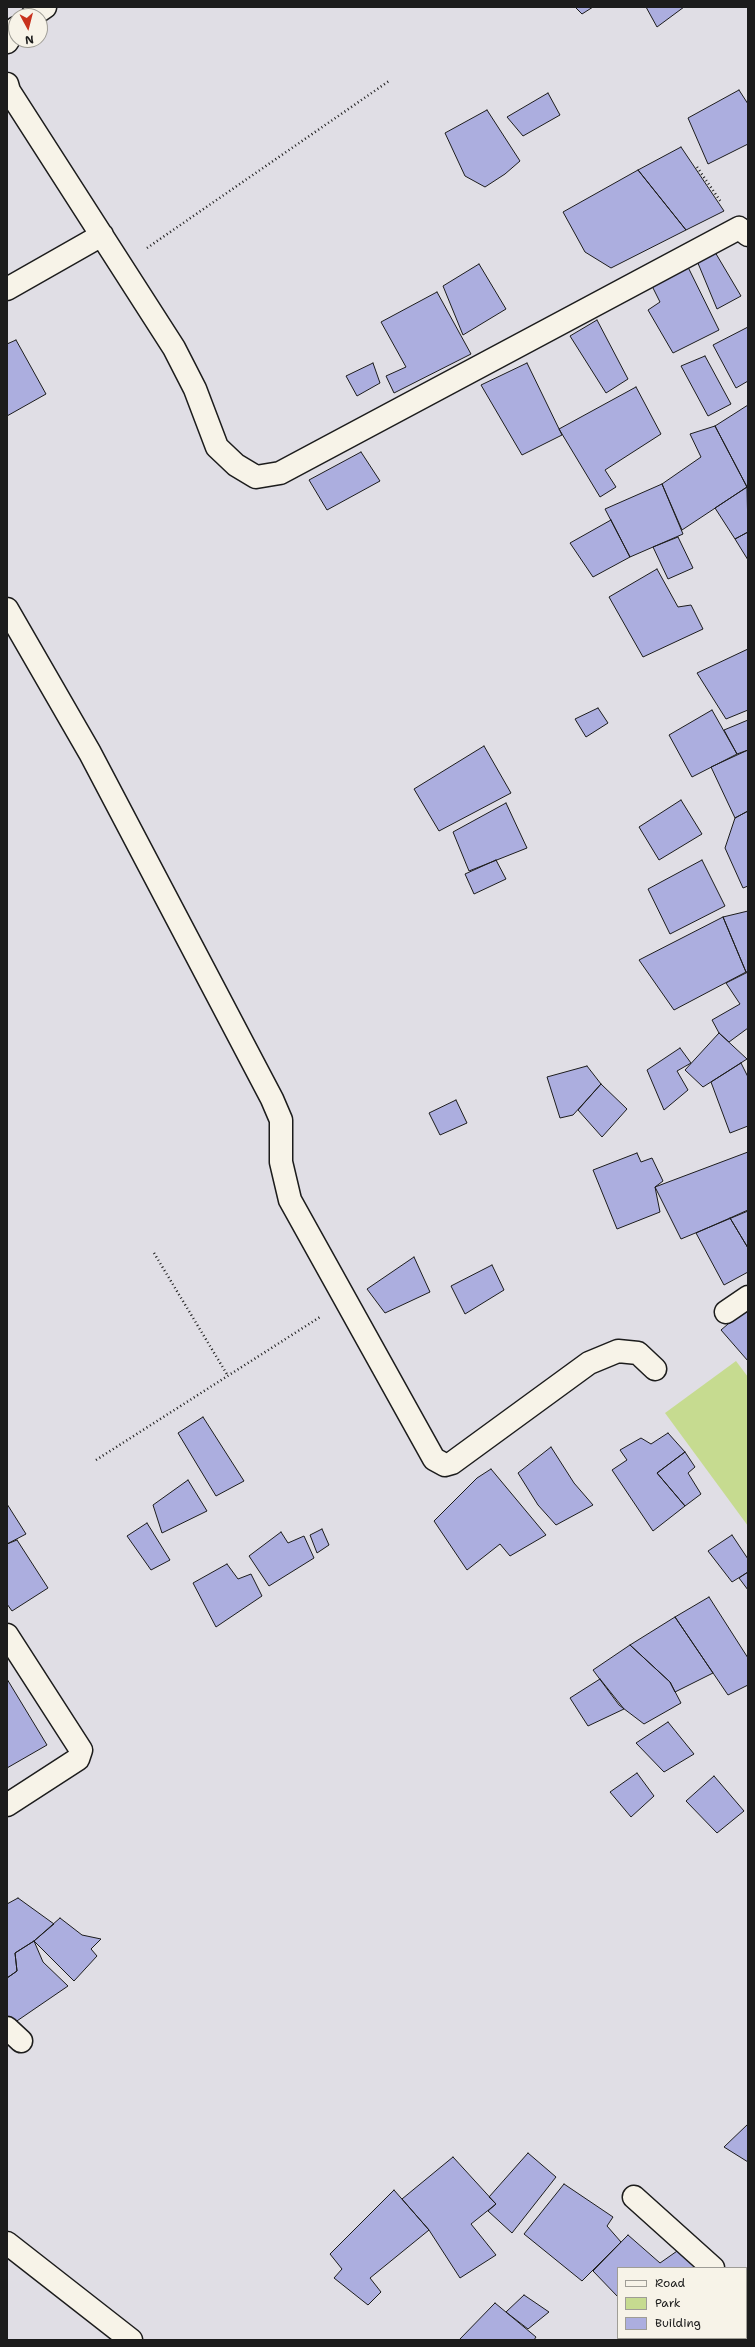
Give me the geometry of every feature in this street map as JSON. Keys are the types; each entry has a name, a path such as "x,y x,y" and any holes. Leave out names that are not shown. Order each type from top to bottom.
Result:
{"street":[{"path":"7,84 9,91 174,348 195,390 217,447 236,465 256,477 280,473 744,232"},
{"path":"7,289 102,235"},
{"path":"7,609 90,753 272,1099 281,1120 281,1162 290,1200 434,1459 445,1465 458,1458 589,1362 618,1351 638,1353 655,1369"},
{"path":"726,1312 748,1296"},
{"path":"7,1635 81,1750 78,1759 7,1805"},
{"path":"634,2197 712,2267"},
{"path":"7,2243 131,2340"}],"path":[{"path":"122,265 389,81"},
{"path":"697,167 744,232"},
{"path":"154,1253 228,1376"},
{"path":"96,1460 346,1301"}],"green space":[{"path":"736,1361 748,1377 748,1526 665,1413"}],"building":[{"path":"575,7 593,7 582,14"},
{"path":"646,7 684,7 657,27"},
{"path":"739,90 748,104 748,144 708,164 688,118"},
{"path":"548,93 560,115 523,136 507,117"},
{"path":"487,110 520,161 505,174 485,187 465,176 445,133"},
{"path":"681,147 724,211 686,230 638,170"},
{"path":"638,170 686,230 611,268 585,252 563,212"},
{"path":"712,247 741,296 717,309 695,256"},
{"path":"685,261 719,330 673,353 648,310 660,302 649,280"},
{"path":"479,264 506,309 463,335 443,286"},
{"path":"437,292 471,354 394,393 386,376 406,367 381,322"},
{"path":"597,320 628,379 606,393 570,336"},
{"path":"748,327 748,381 736,388 713,345"},
{"path":"16,340 46,394 7,416 7,344"},
{"path":"705,356 731,404 708,416 681,366"},
{"path":"373,363 380,383 357,396 346,376"},
{"path":"527,363 562,435 522,455 481,385"},
{"path":"636,387 661,434 605,470 616,487 600,497 559,429"},
{"path":"748,405 748,487 747,487 715,426"},
{"path":"715,426 747,487 682,530 662,484 701,457 690,434"},
{"path":"361,452 380,481 327,510 309,480"},
{"path":"662,484 683,534 630,557 605,509"},
{"path":"747,487 748,532 735,539 715,508"},
{"path":"611,520 630,557 593,577 570,543"},
{"path":"748,532 748,560 735,539"},
{"path":"678,537 693,568 668,579 653,547"},
{"path":"657,569 678,607 691,605 703,629 643,657 609,597"},
{"path":"748,649 748,710 726,719 697,673"},
{"path":"598,708 608,723 586,737 575,719"},
{"path":"712,710 737,754 692,777 669,735"},
{"path":"748,720 748,750 737,754 724,730"},
{"path":"484,746 511,793 439,831 414,789"},
{"path":"748,750 748,811 735,818 711,767"},
{"path":"681,800 702,834 659,860 639,827"},
{"path":"506,803 527,848 469,871 453,832"},
{"path":"748,811 748,886 743,888 725,848 735,818"},
{"path":"496,860 506,879 474,894 465,874"},
{"path":"702,860 725,906 670,934 648,889"},
{"path":"748,911 748,972 746,972 723,917"},
{"path":"723,917 746,972 674,1010 639,960"},
{"path":"748,972 748,1028 729,1042 719,1033 712,1020 740,1004 726,983"},
{"path":"719,1033 747,1059 703,1087 685,1070"},
{"path":"680,1048 691,1063 677,1071 688,1090 664,1110 647,1070"},
{"path":"741,1063 748,1077 748,1126 730,1133 711,1082"},
{"path":"587,1066 601,1084 573,1115 560,1118 547,1077"},
{"path":"601,1084 627,1109 602,1137 578,1110"},
{"path":"456,1100 467,1123 440,1135 429,1113"},
{"path":"748,1152 748,1211 681,1239 655,1187"},
{"path":"637,1153 641,1162 652,1158 663,1181 655,1187 660,1212 617,1229 593,1170"},
{"path":"748,1210 748,1248 730,1218"},
{"path":"730,1218 748,1248 748,1272 724,1285 696,1233"},
{"path":"414,1257 430,1292 385,1313 367,1289"},
{"path":"492,1265 504,1290 465,1314 451,1286"},
{"path":"748,1307 748,1361 721,1330"},
{"path":"203,1417 244,1481 216,1496 178,1433"},
{"path":"668,1433 685,1452 657,1473 685,1506 653,1531 612,1470 627,1460 620,1450 641,1438 651,1444"},
{"path":"551,1447 574,1483 593,1505 556,1525 538,1505 518,1473"},
{"path":"685,1452 695,1467 688,1473 701,1494 685,1506 657,1473"},
{"path":"491,1469 546,1535 510,1556 500,1544 467,1570 434,1521 477,1478"},
{"path":"188,1480 207,1511 162,1533 153,1505"},
{"path":"7,1504 26,1534 7,1544"},
{"path":"147,1523 170,1560 151,1570 127,1536"},
{"path":"322,1529 329,1545 317,1553 310,1535"},
{"path":"281,1532 288,1543 304,1536 314,1558 269,1586 249,1556"},
{"path":"732,1535 748,1559 748,1572 732,1582 708,1551"},
{"path":"17,1540 48,1588 12,1611 7,1604 7,1544"},
{"path":"227,1564 238,1579 251,1574 262,1596 216,1627 193,1583"},
{"path":"748,1572 748,1590 739,1578"},
{"path":"709,1597 748,1658 748,1685 728,1695 675,1617"},
{"path":"675,1617 713,1673 675,1692 670,1682 630,1645"},
{"path":"630,1645 670,1682 681,1703 644,1724 619,1705 593,1670"},
{"path":"7,1679 47,1745 7,1768"},
{"path":"600,1679 624,1709 588,1726 570,1698"},
{"path":"668,1722 694,1754 664,1772 636,1743"},
{"path":"637,1773 654,1796 631,1817 610,1792"},
{"path":"714,1776 744,1811 717,1833 686,1801"},
{"path":"18,1898 54,1924 34,1941 15,1953 17,1971 7,1978 7,1904"},
{"path":"60,1918 82,1935 101,1939 91,1949 97,1956 74,1981 34,1941"},
{"path":"34,1941 43,1962 68,1986 11,2025 7,2021 7,1978 17,1971 15,1953"},
{"path":"748,2124 748,2162 724,2147"},
{"path":"528,2153 556,2177 512,2233 488,2211 496,2204 489,2197"},
{"path":"453,2157 496,2204 471,2224 496,2255 460,2278 429,2230 402,2199"},
{"path":"564,2184 613,2217 607,2226 621,2242 582,2281 524,2234"},
{"path":"394,2190 429,2230 370,2278 381,2292 368,2305 334,2278 342,2269 330,2254"},
{"path":"628,2235 660,2263 680,2249 695,2267 617,2267 617,2296 593,2271"},
{"path":"524,2295 549,2312 528,2329 506,2312"},
{"path":"495,2303 536,2337 534,2340 459,2340"}]}
